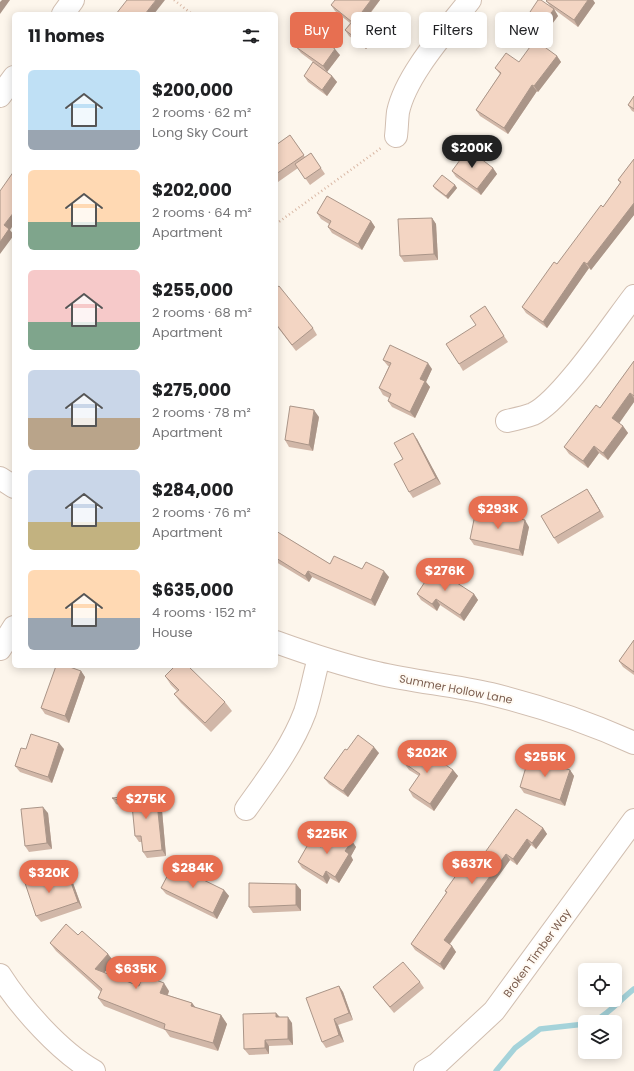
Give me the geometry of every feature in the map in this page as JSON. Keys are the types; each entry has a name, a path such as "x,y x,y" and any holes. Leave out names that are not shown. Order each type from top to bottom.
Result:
{"street":[{"path":"64,12 73,0"},
{"path":"396,136 398,111 407,88 419,68 470,0"},
{"path":"0,96 12,80"},
{"path":"507,421 534,413 553,399 575,374 634,296"},
{"path":"0,478 12,486"},
{"path":"0,649 12,630"},
{"name":"Summer Hollow Lane","path":"278,643 319,658 378,674 489,694 539,707 604,729 634,742"},
{"path":"246,809 274,770 290,744 305,711 319,658"},
{"name":"Broken Timber Way","path":"425,1071 442,1059 494,1011 634,820"},
{"path":"0,975 30,1015 60,1045 94,1071"}],"path":[{"path":"174,0 189,12"},
{"path":"278,223 292,214 396,136"}],"building":[{"path":"127,0 156,0 147,12 118,12"},
{"path":"335,0 371,0 362,12 351,12 351,21 343,15 343,12 340,12 331,5"},
{"path":"538,0 541,0 554,9 552,12 530,12"},
{"path":"588,0 574,20 546,1"},
{"path":"351,23 351,35 345,30"},
{"path":"297,48 334,48 335,49 323,66"},
{"path":"529,48 546,48 557,56 534,86 532,85 504,128 476,110 501,73 495,68 506,53 519,62"},
{"path":"313,62 332,76 322,90 304,76"},
{"path":"634,96 634,109 628,105"},
{"path":"290,135 304,155 278,173 278,144"},
{"path":"468,149 493,168 477,189 452,171"},
{"path":"311,153 321,168 305,179 295,164"},
{"path":"634,159 634,203 587,264 584,262 543,322 522,307 554,262 557,264 601,205 603,207 621,182 618,180"},
{"path":"12,174 12,215 4,225 9,229 0,242 0,191"},
{"path":"442,175 455,185 446,196 433,186"},
{"path":"327,196 371,221 358,244 328,227 331,221 317,213"},
{"path":"432,218 434,254 400,256 398,219"},
{"path":"278,287 313,328 292,345 278,327"},
{"path":"485,306 504,336 459,364 446,344 476,325 470,316"},
{"path":"390,345 428,363 420,379 425,381 410,412 388,401 391,394 379,388 391,363 383,360"},
{"path":"634,361 634,396 630,393 612,418 623,426 603,453 594,446 583,461 564,447 596,405 600,408"},
{"path":"290,406 314,410 309,445 285,440"},
{"path":"413,433 436,478 409,492 394,464 403,459 394,443"},
{"path":"587,489 600,511 554,538 541,516"},
{"path":"476,510 525,520 519,550 470,539"},
{"path":"278,532 330,564 334,556 362,569 366,562 384,571 371,600 308,571 305,576 278,559"},
{"path":"434,568 474,594 460,615 436,599 432,604 417,594"},
{"path":"634,640 634,672 619,661"},
{"path":"55,668 73,668 81,671 65,716 41,708"},
{"path":"173,668 190,668 225,702 205,723 174,694 179,690 165,676"},
{"path":"31,734 59,743 48,777 15,766 21,748 26,749"},
{"path":"358,735 374,747 343,791 324,778 345,749 347,750"},
{"path":"416,746 453,770 430,804 409,790 420,774 404,763"},
{"path":"529,757 570,770 560,800 520,787"},
{"path":"156,793 162,850 143,852 141,836 135,836 132,805 112,798"},
{"path":"43,807 47,843 25,846 21,809"},
{"path":"516,809 543,828 532,843 527,839 513,859 506,854 444,940 452,946 440,964 411,944 447,892 445,891 462,867 468,872 479,857 481,858"},
{"path":"331,829 352,841 345,851 349,854 335,877 326,871 323,877 298,862 310,841 321,847"},
{"path":"173,865 224,890 213,913 161,888"},
{"path":"41,871 46,885 69,877 78,902 36,916 23,877"},
{"path":"249,883 296,884 296,905 249,907"},
{"path":"66,924 78,935 82,931 108,954 95,969 139,986 143,975 164,983 160,993 192,1003 191,1006 221,1015 213,1043 164,1029 165,1024 98,998 102,989 50,943"},
{"path":"403,962 420,982 390,1007 373,987"},
{"path":"339,986 349,1013 334,1019 339,1035 322,1042 306,998"},
{"path":"276,1013 276,1017 288,1017 288,1039 265,1040 265,1048 244,1049 243,1014"}],"waterway":[{"path":"604,1015 634,989"},
{"path":"496,1071 515,1048 540,1029 578,1025"}]}
